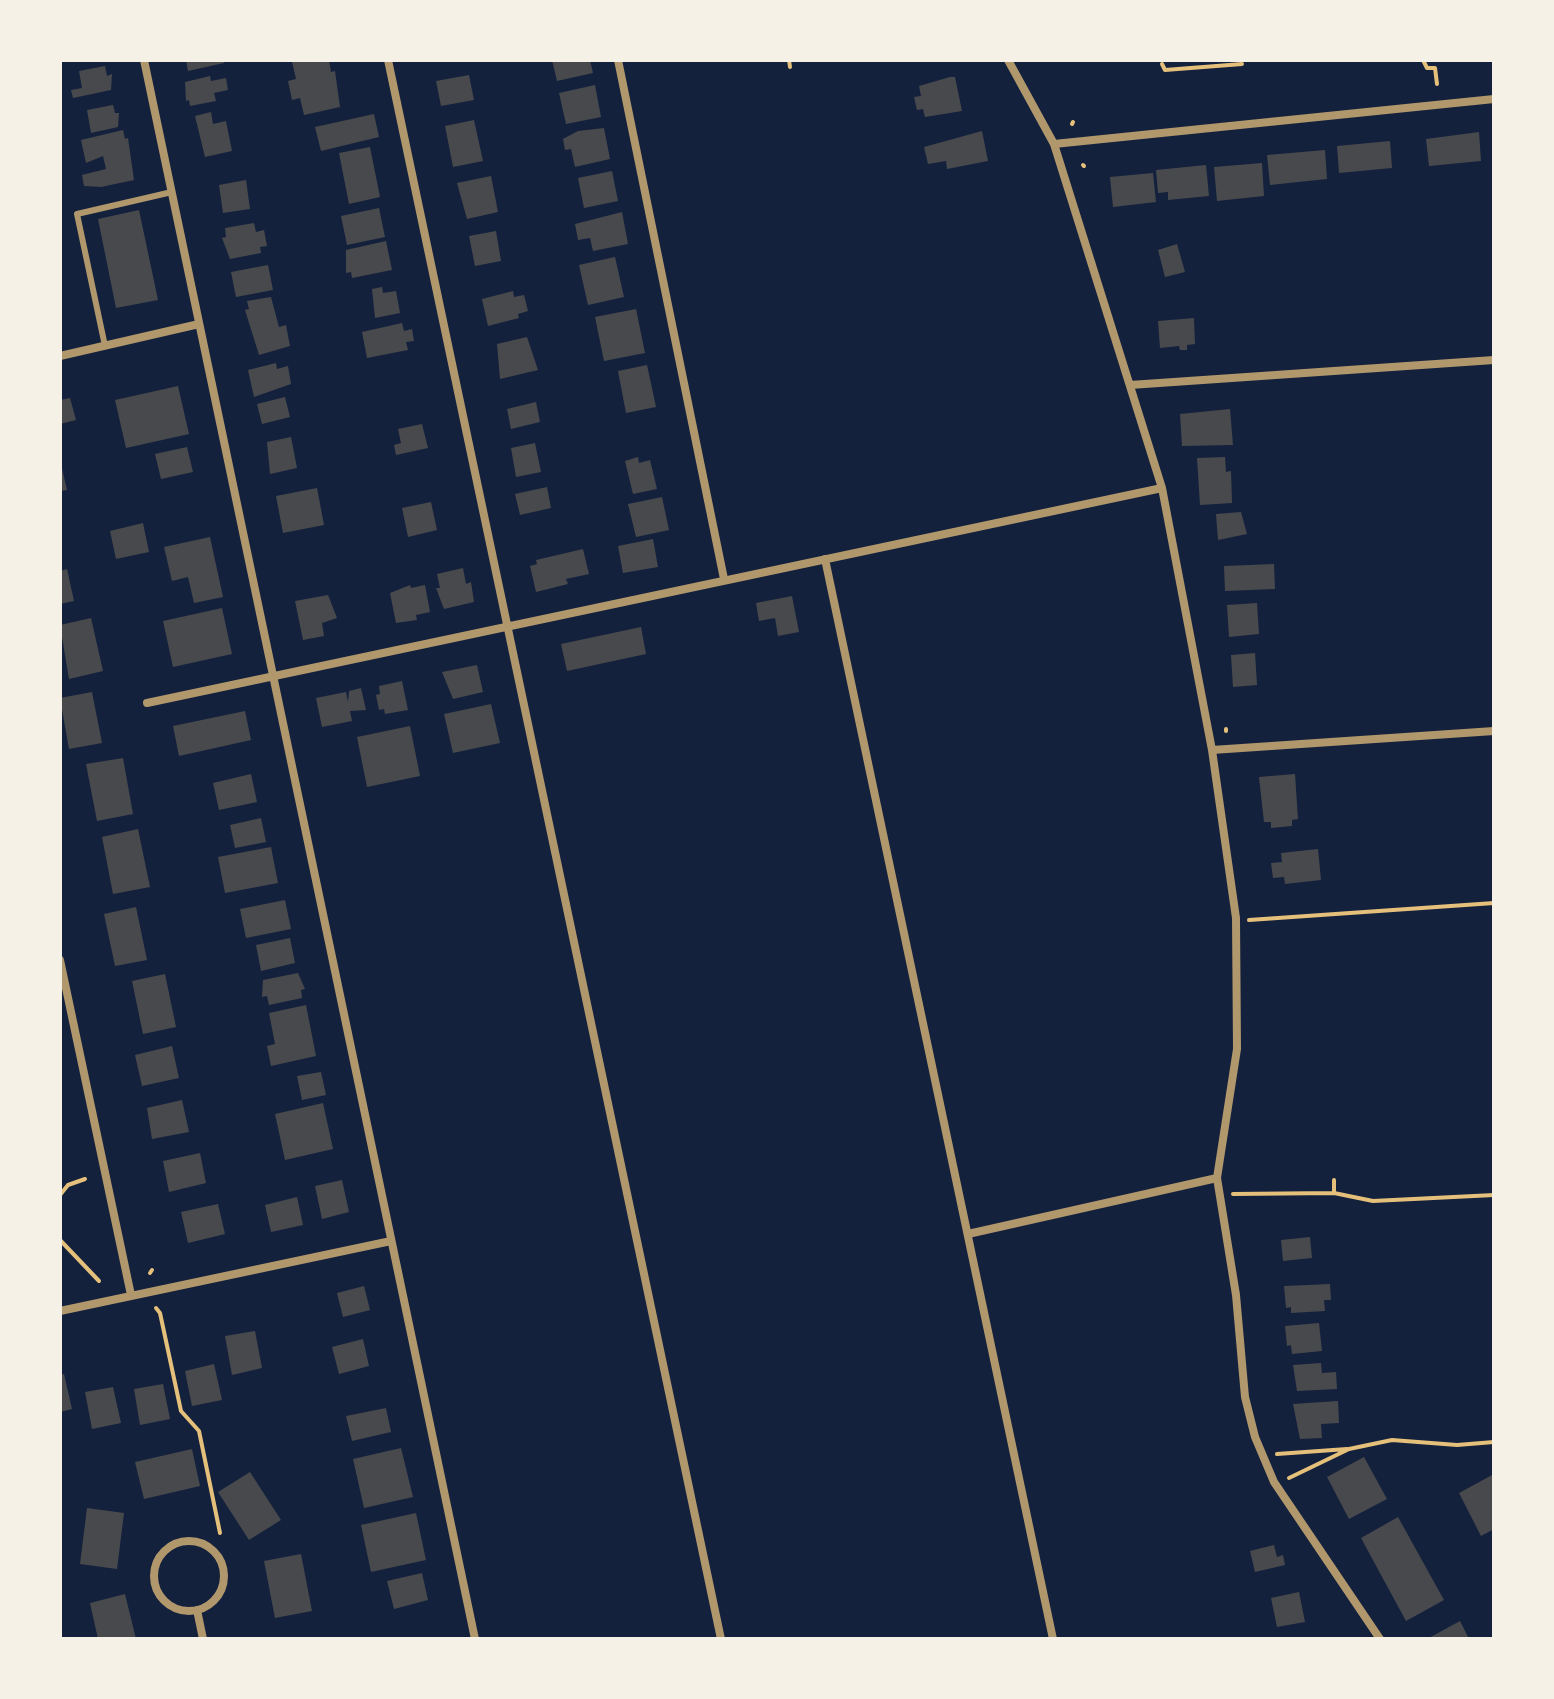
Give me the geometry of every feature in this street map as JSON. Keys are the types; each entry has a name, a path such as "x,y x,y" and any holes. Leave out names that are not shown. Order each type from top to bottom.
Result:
{"street":[{"path":"144,60 475,1639"},
{"path":"388,60 721,1639"},
{"path":"618,60 724,579"},
{"path":"1008,60 1054,144 1162,488 1212,750 1236,932 1237,1049 1217,1178 1236,1295 1245,1397 1255,1437 1274,1482 1380,1639"},
{"path":"1054,144 1494,99"},
{"path":"60,356 199,324"},
{"path":"1130,385 1494,360"},
{"path":"147,703 1162,488"},
{"path":"825,559 1053,1639"},
{"path":"1212,750 1494,731"},
{"path":"60,960 131,1295"},
{"path":"968,1234 1217,1178"},
{"path":"60,1311 391,1241"},
{"path":"199,1542 210,1547 223,1566 224,1577 217,1598 197,1610 174,1608 157,1592 155,1568 167,1549 177,1543 199,1542"},
{"path":"197,1610 203,1639"}],"lane":[{"path":"105,346 77,214 172,192"}],"path":[{"path":"789,60 790,67"},
{"path":"1423,60 1427,68 1435,68 1437,84"},
{"path":"1162,64 1165,70 1242,64"},
{"path":"1249,920 1494,903"},
{"path":"60,1195 68,1185 85,1179"},
{"path":"1334,1180 1334,1193"},
{"path":"1235,1194 1334,1193 1373,1201 1494,1195"},
{"path":"60,1240 98,1283"},
{"path":"157,1310 181,1411 199,1431 220,1533"},
{"path":"1277,1454 1349,1449 1392,1440 1457,1445 1494,1442"},
{"path":"1289,1478 1349,1449"}],"building":[{"path":"186,60 224,60 224,63 188,71"},
{"path":"329,60 331,72 335,71 340,107 304,115 300,98 292,100 288,81 296,79 292,62"},
{"path":"552,60 590,60 593,73 557,81"},
{"path":"105,66 107,76 112,74 111,90 73,98 71,90 82,88 79,71"},
{"path":"469,75 474,100 441,106 436,81"},
{"path":"210,76 211,81 226,78 228,90 214,93 216,101 190,106 189,100 186,101 185,82"},
{"path":"955,77 962,111 925,117 923,109 917,110 914,97 921,96 919,86"},
{"path":"595,85 601,117 566,124 559,93"},
{"path":"113,105 115,113 119,113 118,127 91,133 87,110"},
{"path":"211,112 213,124 226,121 232,151 205,157 195,116"},
{"path":"374,114 379,137 321,151 315,127"},
{"path":"474,120 483,161 453,167 445,126"},
{"path":"604,128 610,159 575,167 571,149 565,150 563,139 578,131"},
{"path":"123,130 125,139 128,138 134,180 101,187 84,186 82,175 106,169 103,156 86,163 81,140"},
{"path":"982,131 988,161 947,169 946,161 928,164 924,147"},
{"path":"1479,132 1481,161 1429,166 1426,139"},
{"path":"1390,141 1392,168 1339,173 1337,146"},
{"path":"370,147 380,197 349,204 339,153"},
{"path":"1325,150 1327,179 1270,185 1267,155"},
{"path":"1262,163 1264,196 1217,201 1214,167"},
{"path":"1206,165 1209,196 1168,200 1168,192 1158,193 1156,170"},
{"path":"612,171 618,201 584,208 578,178"},
{"path":"1153,173 1156,202 1113,207 1110,177"},
{"path":"491,176 498,212 467,219 457,183"},
{"path":"246,180 250,209 223,213 219,185"},
{"path":"379,208 385,237 347,245 341,216"},
{"path":"139,210 158,300 116,308 98,219"},
{"path":"622,212 628,244 593,251 590,238 578,240 575,224"},
{"path":"254,223 256,232 264,230 267,246 260,247 261,253 230,259 222,238 226,237 225,228"},
{"path":"496,231 501,261 475,266 469,236"},
{"path":"386,241 392,270 352,278 351,272 346,273 346,250"},
{"path":"1177,244 1185,272 1165,277 1158,250"},
{"path":"615,257 624,297 588,305 579,265"},
{"path":"268,265 273,290 236,297 231,272"},
{"path":"382,287 383,293 396,291 400,313 375,318 372,289"},
{"path":"513,291 514,297 524,295 528,311 518,314 519,318 488,326 482,299"},
{"path":"271,297 279,327 286,325 290,346 259,355 245,310 249,309 247,301"},
{"path":"636,309 645,353 604,361 595,317"},
{"path":"1194,318 1195,344 1187,345 1187,350 1180,350 1179,346 1160,348 1158,321"},
{"path":"402,323 404,331 412,329 414,341 406,342 408,350 367,358 362,332"},
{"path":"527,337 538,370 500,379 497,344"},
{"path":"276,363 277,369 288,366 291,384 254,397 248,370"},
{"path":"647,365 656,407 626,413 618,371"},
{"path":"178,386 189,434 126,448 115,400"},
{"path":"285,397 290,417 262,424 257,404"},
{"path":"70,398 76,420 60,424 60,400"},
{"path":"536,402 540,422 511,429 507,409"},
{"path":"1230,409 1233,445 1182,446 1180,414"},
{"path":"422,424 428,448 396,455 394,445 401,443 398,429"},
{"path":"291,437 297,468 270,474 267,442"},
{"path":"535,443 541,472 516,477 511,448"},
{"path":"187,447 193,472 161,479 155,454"},
{"path":"638,457 639,463 650,460 657,489 633,494 625,461"},
{"path":"1225,457 1226,472 1231,471 1232,503 1200,505 1197,458"},
{"path":"60,465 67,490 60,491"},
{"path":"547,487 551,508 520,515 515,494"},
{"path":"317,488 324,525 283,533 276,496"},
{"path":"662,497 669,530 636,537 628,504"},
{"path":"431,502 437,530 408,537 402,508"},
{"path":"1241,512 1247,534 1218,540 1216,514"},
{"path":"143,523 149,552 116,559 110,531"},
{"path":"210,537 223,597 194,603 188,577 172,581 164,547"},
{"path":"653,539 658,567 623,573 618,546"},
{"path":"583,549 589,574 566,579 568,584 536,592 530,566 537,564 536,560"},
{"path":"1274,564 1275,589 1225,591 1224,566"},
{"path":"463,568 466,584 471,582 474,602 444,609 436,588 440,588 437,574"},
{"path":"67,569 74,601 60,604 60,571"},
{"path":"410,585 411,588 425,585 430,612 416,615 417,620 396,623 390,593"},
{"path":"328,595 337,618 322,623 324,636 303,640 295,601"},
{"path":"792,596 799,632 778,636 775,618 759,621 756,603"},
{"path":"1257,603 1259,634 1229,637 1227,605"},
{"path":"222,608 232,654 173,667 163,621"},
{"path":"91,618 103,671 69,679 60,625"},
{"path":"641,627 646,654 567,671 561,644"},
{"path":"1255,653 1257,685 1233,687 1231,655"},
{"path":"477,665 483,692 453,699 442,672"},
{"path":"402,681 408,710 385,714 384,709 379,710 376,695 380,694 379,686"},
{"path":"361,688 366,710 350,711 352,721 322,727 316,698 346,692 348,702 349,691"},
{"path":"92,692 102,743 69,749 60,698"},
{"path":"491,704 500,743 453,753 444,714"},
{"path":"245,711 251,740 179,756 173,726"},
{"path":"410,726 420,776 367,787 357,737"},
{"path":"123,758 133,814 97,821 86,764"},
{"path":"251,774 257,802 219,810 213,783"},
{"path":"1295,774 1298,819 1292,820 1292,826 1271,828 1271,822 1264,822 1259,777"},
{"path":"261,818 266,842 235,848 230,825"},
{"path":"138,829 150,887 113,894 102,837"},
{"path":"271,847 278,883 225,893 218,857"},
{"path":"1318,849 1321,880 1285,884 1284,877 1273,878 1271,863 1282,862 1281,853"},
{"path":"285,900 291,929 246,938 240,909"},
{"path":"136,907 147,960 115,966 104,914"},
{"path":"290,938 295,963 261,971 256,945"},
{"path":"298,973 305,989 301,990 302,998 269,1005 267,996 262,997 263,980"},
{"path":"165,974 176,1027 143,1034 132,981"},
{"path":"306,1005 316,1056 271,1066 267,1046 275,1044 269,1013"},
{"path":"172,1046 179,1078 142,1086 135,1055"},
{"path":"321,1072 326,1095 302,1100 297,1076"},
{"path":"182,1100 189,1132 152,1139 147,1108"},
{"path":"323,1103 333,1149 285,1160 275,1114"},
{"path":"200,1153 206,1183 169,1192 163,1161"},
{"path":"342,1180 349,1212 322,1219 315,1186"},
{"path":"297,1197 303,1225 271,1232 265,1205"},
{"path":"218,1204 225,1234 188,1243 181,1212"},
{"path":"1310,1237 1312,1258 1283,1261 1281,1240"},
{"path":"1330,1284 1331,1300 1324,1300 1325,1311 1291,1313 1291,1307 1286,1308 1284,1286"},
{"path":"364,1286 370,1310 343,1317 337,1293"},
{"path":"1319,1323 1322,1351 1292,1354 1291,1345 1287,1346 1285,1326"},
{"path":"255,1331 262,1368 232,1375 225,1336"},
{"path":"363,1339 369,1366 339,1374 332,1347"},
{"path":"1321,1363 1322,1373 1336,1372 1337,1389 1297,1391 1293,1365"},
{"path":"214,1364 222,1400 192,1406 185,1371"},
{"path":"64,1374 72,1409 60,1412 60,1375"},
{"path":"163,1384 170,1419 140,1425 134,1389"},
{"path":"113,1387 121,1423 92,1429 85,1392"},
{"path":"1338,1401 1339,1423 1321,1424 1322,1438 1300,1439 1293,1404"},
{"path":"386,1408 391,1432 352,1441 346,1416"},
{"path":"401,1448 413,1497 364,1508 353,1459"},
{"path":"192,1449 200,1486 144,1499 135,1462"},
{"path":"1364,1457 1387,1499 1349,1519 1327,1477"},
{"path":"250,1472 281,1520 249,1540 218,1492"},
{"path":"1494,1474 1494,1529 1481,1536 1459,1493"},
{"path":"87,1508 124,1513 117,1569 80,1564"},
{"path":"416,1513 426,1560 371,1572 361,1525"},
{"path":"1398,1517 1444,1600 1406,1621 1361,1538"},
{"path":"1274,1545 1277,1557 1283,1555 1285,1565 1255,1572 1250,1551"},
{"path":"301,1554 312,1611 275,1618 264,1561"},
{"path":"422,1573 428,1600 394,1609 387,1581"},
{"path":"1299,1592 1305,1622 1277,1627 1271,1598"},
{"path":"125,1594 136,1639 98,1639 90,1603"},
{"path":"1460,1621 1469,1639 1427,1639"}]}
